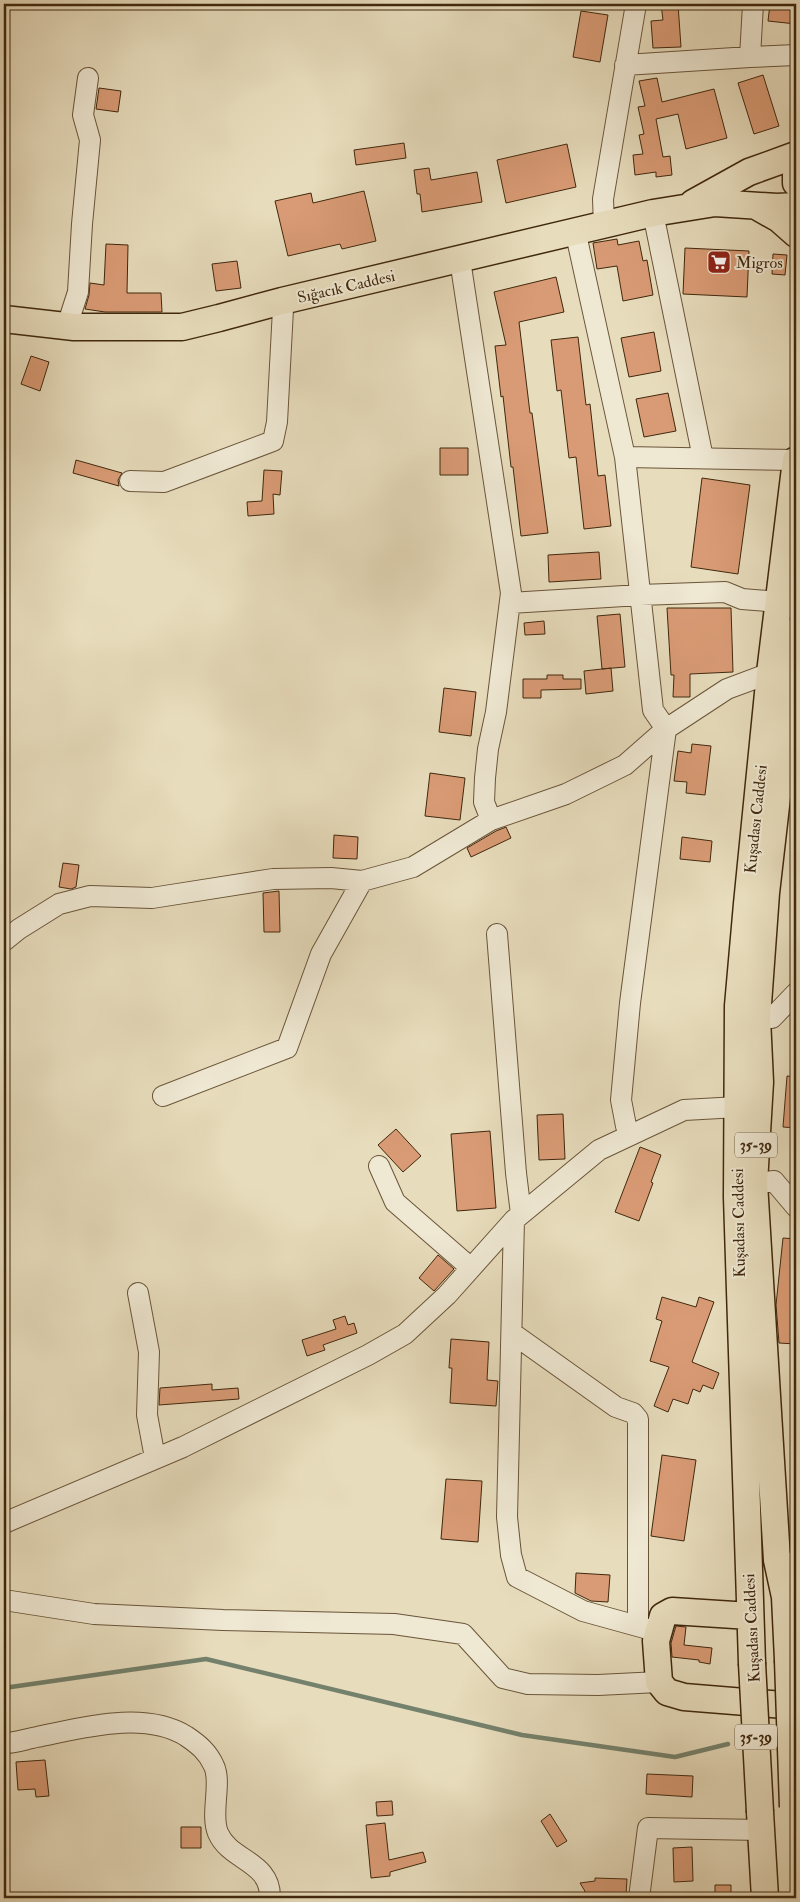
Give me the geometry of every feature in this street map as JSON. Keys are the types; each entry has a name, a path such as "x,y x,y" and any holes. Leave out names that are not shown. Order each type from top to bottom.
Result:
{"main road":[{"name":"Sığacık Caddesi","path":"684,207 749,172 796,155"},
{"path":"796,175 796,183"},
{"name":"Sığacık Caddesi","path":"4,319 67,326 182,326 219,318 282,300 460,260 576,230 653,213 715,203 796,206"},
{"path":"756,206 779,219 796,234"},
{"name":"Kuşadası Caddesi","path":"765,1898 750,1616 737,1197 738,1006 770,673 796,460"},
{"name":"Kuşadası Caddesi","path":"795,1815 788,1660 790,1594 754,1183 760,1082 757,1018 766,893 796,631"},
{"path":"750,1616 672,1611 663,1616 648,1629 656,1642 659,1682 666,1692 684,1697 796,1706"}],"street":[{"path":"604,225 603,199 636,4"},
{"path":"750,57 753,4"},
{"path":"626,66 750,57 796,56"},
{"path":"67,326 78,292 90,140 83,116 88,78"},
{"path":"653,213 703,458"},
{"path":"576,230 625,456 653,710 666,728 630,1003 621,1100 626,1126 631,1135"},
{"path":"460,260 512,593 485,778 484,802 491,820"},
{"path":"130,481 164,482 273,441 277,422 282,300"},
{"path":"625,456 796,460"},
{"path":"510,603 725,592 742,599 778,602"},
{"path":"4,941 19,929 59,904 90,896 152,898 273,879 331,878 362,881 413,866 491,820 566,794 625,765 666,728 727,689 770,673"},
{"path":"164,1096 287,1048 321,954 362,881"},
{"path":"497,934 518,1217 512,1333 507,1517 511,1554 517,1576 583,1611 648,1629 638,1419 632,1413 616,1407 512,1333"},
{"path":"757,1018 772,1018 796,993"},
{"path":"4,1523 183,1447 368,1355 405,1334 447,1295 518,1217 599,1150 684,1110 738,1107"},
{"path":"379,1166 395,1202 471,1268"},
{"path":"754,1183 774,1182 796,1207"},
{"path":"138,1293 149,1352 147,1415 155,1458"},
{"path":"4,1600 94,1614 223,1620 394,1624 462,1634 503,1678 528,1684 598,1685 659,1682"},
{"path":"4,1743 97,1726 142,1722 180,1733 196,1742 208,1753 215,1768 215,1821 218,1833 225,1845 259,1870 270,1889 270,1898"},
{"path":"639,1898 648,1828 760,1821"}],"building":[{"path":"661,4 678,4 681,47 653,48 651,21 663,20"},
{"path":"770,4 796,4 796,24 768,21"},
{"path":"581,11 608,15 600,62 573,57"},
{"path":"763,75 779,126 754,134 738,83"},
{"path":"657,78 662,102 714,89 727,138 686,149 678,114 656,119 663,157 670,156 672,175 656,177 656,172 635,175 633,155 643,154 639,135 644,134 638,107 645,106 639,81"},
{"path":"99,88 121,91 118,112 96,109"},
{"path":"404,143 406,158 356,165 354,150"},
{"path":"567,144 576,187 506,203 497,160"},
{"path":"429,168 431,180 477,172 482,202 422,212 420,194 417,194 414,170"},
{"path":"364,191 376,241 342,249 340,244 288,256 275,201 311,193 313,203"},
{"path":"617,239 618,245 639,241 643,261 647,260 653,295 623,301 617,266 597,269 593,243"},
{"path":"106,244 128,245 127,293 161,293 162,312 105,312 85,309 90,283 104,285"},
{"path":"685,248 749,251 747,297 683,294"},
{"path":"773,254 787,255 785,275 772,274"},
{"path":"237,261 241,288 216,291 212,264"},
{"path":"556,277 564,312 519,322 548,533 521,536 495,346 506,345 494,292"},
{"path":"654,332 661,371 629,377 621,338"},
{"path":"578,337 586,405 590,404 598,476 605,475 611,526 584,529 576,457 569,458 561,390 557,391 551,340"},
{"path":"31,356 49,362 40,391 21,384"},
{"path":"668,393 676,431 644,437 636,399"},
{"path":"440,448 468,448 468,475 440,475"},
{"path":"76,460 122,473 118,480 119,486 73,473"},
{"path":"264,470 282,471 280,495 273,494 274,514 248,516 247,502 262,501"},
{"path":"702,478 750,485 738,574 691,567"},
{"path":"599,552 601,579 549,582 548,555"},
{"path":"667,608 731,608 733,672 690,674 690,697 673,697 674,675 671,675"},
{"path":"620,614 625,667 602,669 597,616"},
{"path":"544,621 545,634 525,635 524,623"},
{"path":"611,668 613,691 586,694 584,671"},
{"path":"547,675 563,675 563,679 581,679 581,689 541,690 541,698 523,698 523,679 547,679"},
{"path":"444,688 476,692 471,736 439,732"},
{"path":"692,744 711,746 705,795 686,793 687,782 674,781 678,751 691,753"},
{"path":"430,773 465,778 460,820 425,816"},
{"path":"506,827 511,838 471,857 467,848"},
{"path":"334,835 358,837 357,859 333,858"},
{"path":"682,837 712,841 710,862 680,859"},
{"path":"63,863 79,865 76,887 71,889 59,887"},
{"path":"279,891 280,932 264,932 263,893"},
{"path":"787,1076 796,1077 796,1128 783,1127"},
{"path":"563,1114 565,1159 539,1160 537,1115"},
{"path":"396,1129 421,1156 403,1172 378,1145"},
{"path":"490,1131 496,1208 457,1211 451,1134"},
{"path":"640,1147 661,1155 639,1221 615,1212"},
{"path":"783,1238 796,1239 796,1344 779,1343 776,1305"},
{"path":"438,1255 454,1269 434,1291 419,1278"},
{"path":"662,1297 696,1307 699,1297 714,1302 692,1362 719,1373 713,1389 703,1385 700,1392 693,1389 688,1404 673,1399 668,1412 654,1406 669,1367 650,1361 662,1321 656,1319"},
{"path":"345,1316 348,1325 354,1323 357,1333 323,1345 325,1350 307,1356 302,1340 336,1329 333,1320"},
{"path":"451,1339 489,1342 487,1380 498,1381 496,1406 450,1403 452,1368 449,1368"},
{"path":"212,1384 212,1390 238,1388 239,1399 159,1405 160,1388"},
{"path":"662,1455 696,1460 684,1541 651,1536"},
{"path":"446,1479 482,1481 478,1542 441,1539"},
{"path":"576,1573 610,1575 608,1602 591,1601 575,1593"},
{"path":"676,1626 686,1627 684,1645 712,1648 710,1664 699,1662 699,1660 672,1657 671,1643"},
{"path":"45,1760 49,1796 36,1797 35,1789 18,1790 16,1762"},
{"path":"647,1774 693,1776 692,1797 646,1794"},
{"path":"392,1801 393,1815 377,1816 376,1802"},
{"path":"550,1814 567,1841 557,1847 541,1821"},
{"path":"385,1823 389,1860 423,1852 426,1862 390,1872 390,1876 371,1878 366,1825"},
{"path":"181,1827 201,1827 201,1848 181,1848"},
{"path":"692,1847 693,1881 674,1882 673,1848"},
{"path":"595,1878 627,1879 626,1895 586,1893 580,1883 595,1881"},
{"path":"715,1885 731,1885 731,1898 715,1898"}],"waterway":[{"path":"4,1688 206,1659 522,1735 675,1757 728,1744"}],"place":[{"name":"Migros","path":"719,262"}]}
